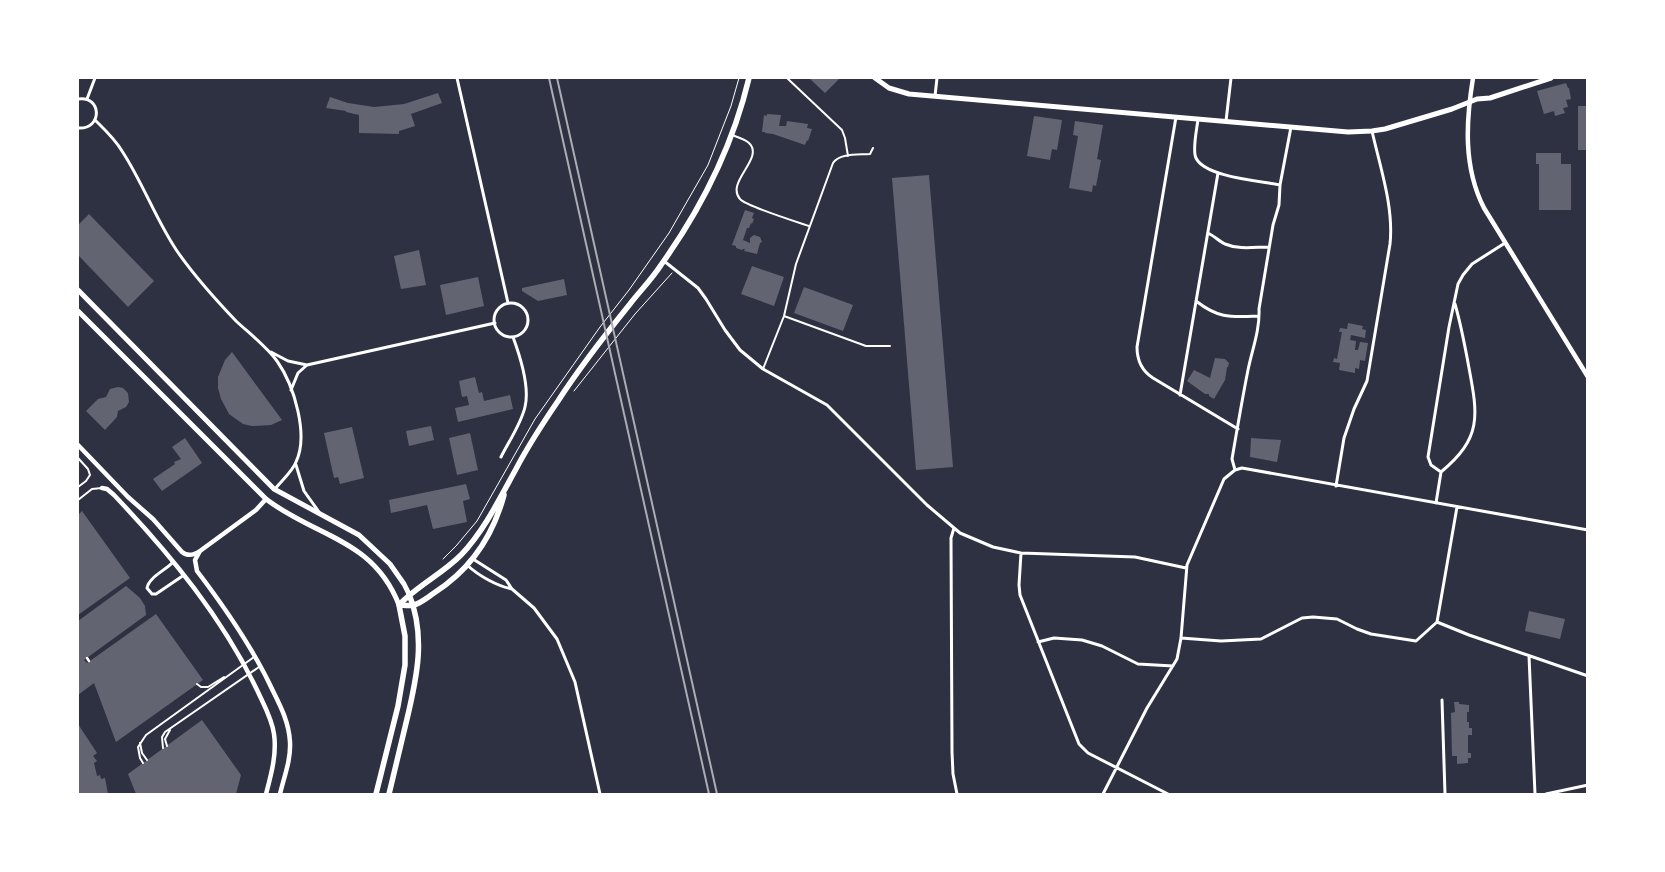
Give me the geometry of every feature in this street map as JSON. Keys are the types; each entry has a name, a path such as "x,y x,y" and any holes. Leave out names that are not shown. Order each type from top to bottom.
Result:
{"main road":[{"path":"399,605 409,594 439,574 461,554 480,530 560,397 664,260 696,210 731,135 749,78"},
{"path":"875,78 886,87 896,91 935,96 1348,132 1385,129 1468,104 1477,99 1490,98 1551,78"},
{"path":"78,290 274,489 358,535 373,547 394,569 409,594 419,634 418,665 389,794"},
{"path":"78,311 266,499 275,506 335,536 356,549 387,581 399,605 406,636 405,665 398,706 376,794"},
{"path":"399,605 413,606 448,584 473,559 494,524 506,488"},
{"path":"266,499 274,489"},
{"path":"461,554 473,559"},
{"path":"461,554 467,565"}],"street":[{"path":"86,99 95,78"},
{"path":"457,78 508,303"},
{"path":"935,96 937,78"},
{"path":"1226,122 1230,78"},
{"path":"1473,78 1468,104 1468,142 1472,179 1478,197 1588,377"},
{"path":"78,99 86,99 95,107 96,115 87,127 78,128"},
{"path":"1176,117 1137,347 1140,365 1146,372 1180,395 1238,429"},
{"path":"1198,119 1195,157 1203,167 1218,173 1280,185"},
{"path":"94,120 112,137 122,150 168,237 187,265 214,298 268,350 283,372 294,398 301,437 301,451 296,464 274,489"},
{"path":"1234,470 1232,459 1279,205 1280,185 1291,127"},
{"path":"1336,486 1344,438 1367,381 1390,244 1391,227 1385,186 1372,131"},
{"path":"1180,395 1218,173"},
{"path":"1208,233 1232,246 1244,248 1270,247"},
{"path":"1441,472 1430,464 1428,457 1458,284 1469,267 1477,260 1505,243"},
{"path":"664,260 698,288 733,342 763,369 827,405 927,504 966,536 1003,550 1022,553 1135,558 1186,568"},
{"path":"1196,301 1217,314 1232,317 1259,316"},
{"path":"508,303 516,304 522,308 528,319 525,330 513,337 503,334 495,324 498,310 508,303"},
{"path":"1436,503 1441,472 1465,447 1476,420 1472,383 1455,304"},
{"path":"268,350 288,362 307,365 495,324"},
{"path":"501,457 525,409 527,397 513,337"},
{"path":"291,391 296,377 307,365"},
{"path":"78,446 128,497 153,519 184,554 192,555 200,551 256,510 266,499"},
{"path":"296,464 304,491 320,513"},
{"path":"1103,794 1147,708 1178,656 1186,568 1224,479 1234,470 1242,468 1588,530"},
{"path":"102,488 114,495 174,561 234,645 244,663 268,714 274,735 275,755 267,794"},
{"path":"1181,638 1221,641 1238,639 1261,640 1302,618 1313,617 1337,619 1372,634 1416,641 1437,622 1457,507"},
{"path":"954,528 951,538 951,663 953,774 958,794"},
{"path":"200,551 194,562 197,571 256,655 281,709 288,732 289,755 280,794"},
{"path":"1022,553 1019,592 1079,744 1086,752 1168,794"},
{"path":"473,559 506,580 512,589 545,620 561,646 579,698 600,794"},
{"path":"174,561 168,568 149,582 147,588 156,594 184,576"},
{"path":"467,565 502,587 512,589"},
{"path":"1437,622 1588,676"},
{"path":"1038,642 1054,638 1082,640 1099,645 1138,664 1173,666"},
{"path":"1529,656 1535,794"},
{"path":"1442,700 1445,794"},
{"path":"1546,794 1588,785"}],"lane":[{"path":"787,78 842,130 848,156"},
{"path":"731,135 745,140 750,144 753,151 750,162 737,186 739,198 748,204 808,226"},
{"path":"763,369 784,316 796,264 808,226 834,161 839,157 870,154 873,148"},
{"path":"784,316 866,346 890,346"},
{"path":"78,458 88,469 90,475 78,488"},
{"path":"78,500 92,490 102,488"},
{"path":"197,684 201,687 206,687 226,676 256,655"},
{"path":"163,748 162,737 165,732 261,665"},
{"path":"143,763 138,752 140,743 146,734 226,676"},
{"path":"167,746 166,735 170,730"},
{"path":"140,743 142,753 147,760"}],"path":[{"path":"443,559 477,521 504,472 552,394 669,233 708,165 732,106 739,78"},
{"path":"574,391 635,314 676,269"}],"building":[{"path":"809,78 840,78 825,93"},
{"path":"1566,83 1571,99 1566,100 1568,107 1563,108 1565,113 1555,116 1554,111 1544,114 1537,91"},
{"path":"438,93 442,103 411,114 415,126 399,131 399,134 359,133 359,115 326,108 330,97 348,103 374,107 404,104"},
{"path":"1578,106 1588,106 1588,150 1578,150"},
{"path":"767,114 781,115 779,126 786,126 787,121 808,124 807,128 812,129 808,141 805,145 762,132 764,115 767,116"},
{"path":"1034,116 1062,120 1057,150 1052,149 1050,160 1027,156"},
{"path":"1075,121 1103,125 1097,159 1101,160 1096,186 1093,185 1092,192 1069,188 1078,136 1073,135"},
{"path":"1536,153 1561,153 1561,164 1571,164 1571,210 1539,210 1539,164 1536,164"},
{"path":"929,175 953,467 916,470 892,178"},
{"path":"745,210 754,213 752,218 754,219 749,228 747,228 743,240 750,243 750,238 754,235 760,237 762,242 757,254 744,251 745,249 742,250 732,245"},
{"path":"89,214 154,281 128,307 78,255 78,225"},
{"path":"419,250 426,285 401,289 394,256"},
{"path":"752,266 784,277 774,306 741,294"},
{"path":"478,277 484,306 446,315 440,285"},
{"path":"564,279 567,295 538,301 522,291 522,288"},
{"path":"804,287 853,305 843,331 794,313"},
{"path":"1348,323 1363,326 1362,329 1366,330 1365,338 1351,335 1350,340 1356,341 1355,350 1358,350 1360,342 1368,343 1365,361 1360,360 1359,369 1355,368 1355,373 1339,370 1340,363 1333,362 1334,358 1337,359 1342,332 1339,332 1340,328 1347,329"},
{"path":"232,352 282,420 271,425 252,426 243,424 229,414 221,399 218,377 225,360"},
{"path":"1215,358 1225,359 1229,363 1225,380 1214,399 1187,381 1194,370 1210,378"},
{"path":"475,377 479,393 482,392 484,401 510,395 513,409 458,422 455,408 469,405 467,396 462,397 459,381"},
{"path":"123,388 128,393 129,402 126,407 118,411 117,417 105,430 86,411 98,399 106,397 110,389"},
{"path":"431,426 434,440 409,446 406,431"},
{"path":"352,427 364,478 340,484 338,477 334,478 324,433"},
{"path":"470,433 478,470 457,475 449,438"},
{"path":"185,438 202,463 162,491 153,479 175,464 174,462 181,459 172,447"},
{"path":"1251,438 1281,440 1277,462 1250,457"},
{"path":"466,484 470,499 463,501 467,522 433,529 427,505 391,513 389,500"},
{"path":"82,511 130,578 78,615 78,515"},
{"path":"126,586 140,598 145,606 146,615 84,660 87,663 156,614 203,680 116,742 94,683 78,695 78,621"},
{"path":"1529,611 1565,619 1560,639 1525,631"},
{"path":"1454,702 1469,705 1467,722 1469,722 1469,728 1472,728 1472,735 1468,735 1468,753 1471,753 1471,758 1468,758 1468,763 1457,764 1457,756 1452,756 1451,713 1455,712"},
{"path":"202,720 241,775 236,794 136,794 128,774"},
{"path":"78,724 97,753 93,756 97,761 94,763 97,776 100,775 101,779 105,778 108,794 78,794"}],"railway":[{"path":"549,78 709,794"},
{"path":"557,78 717,794"}]}
